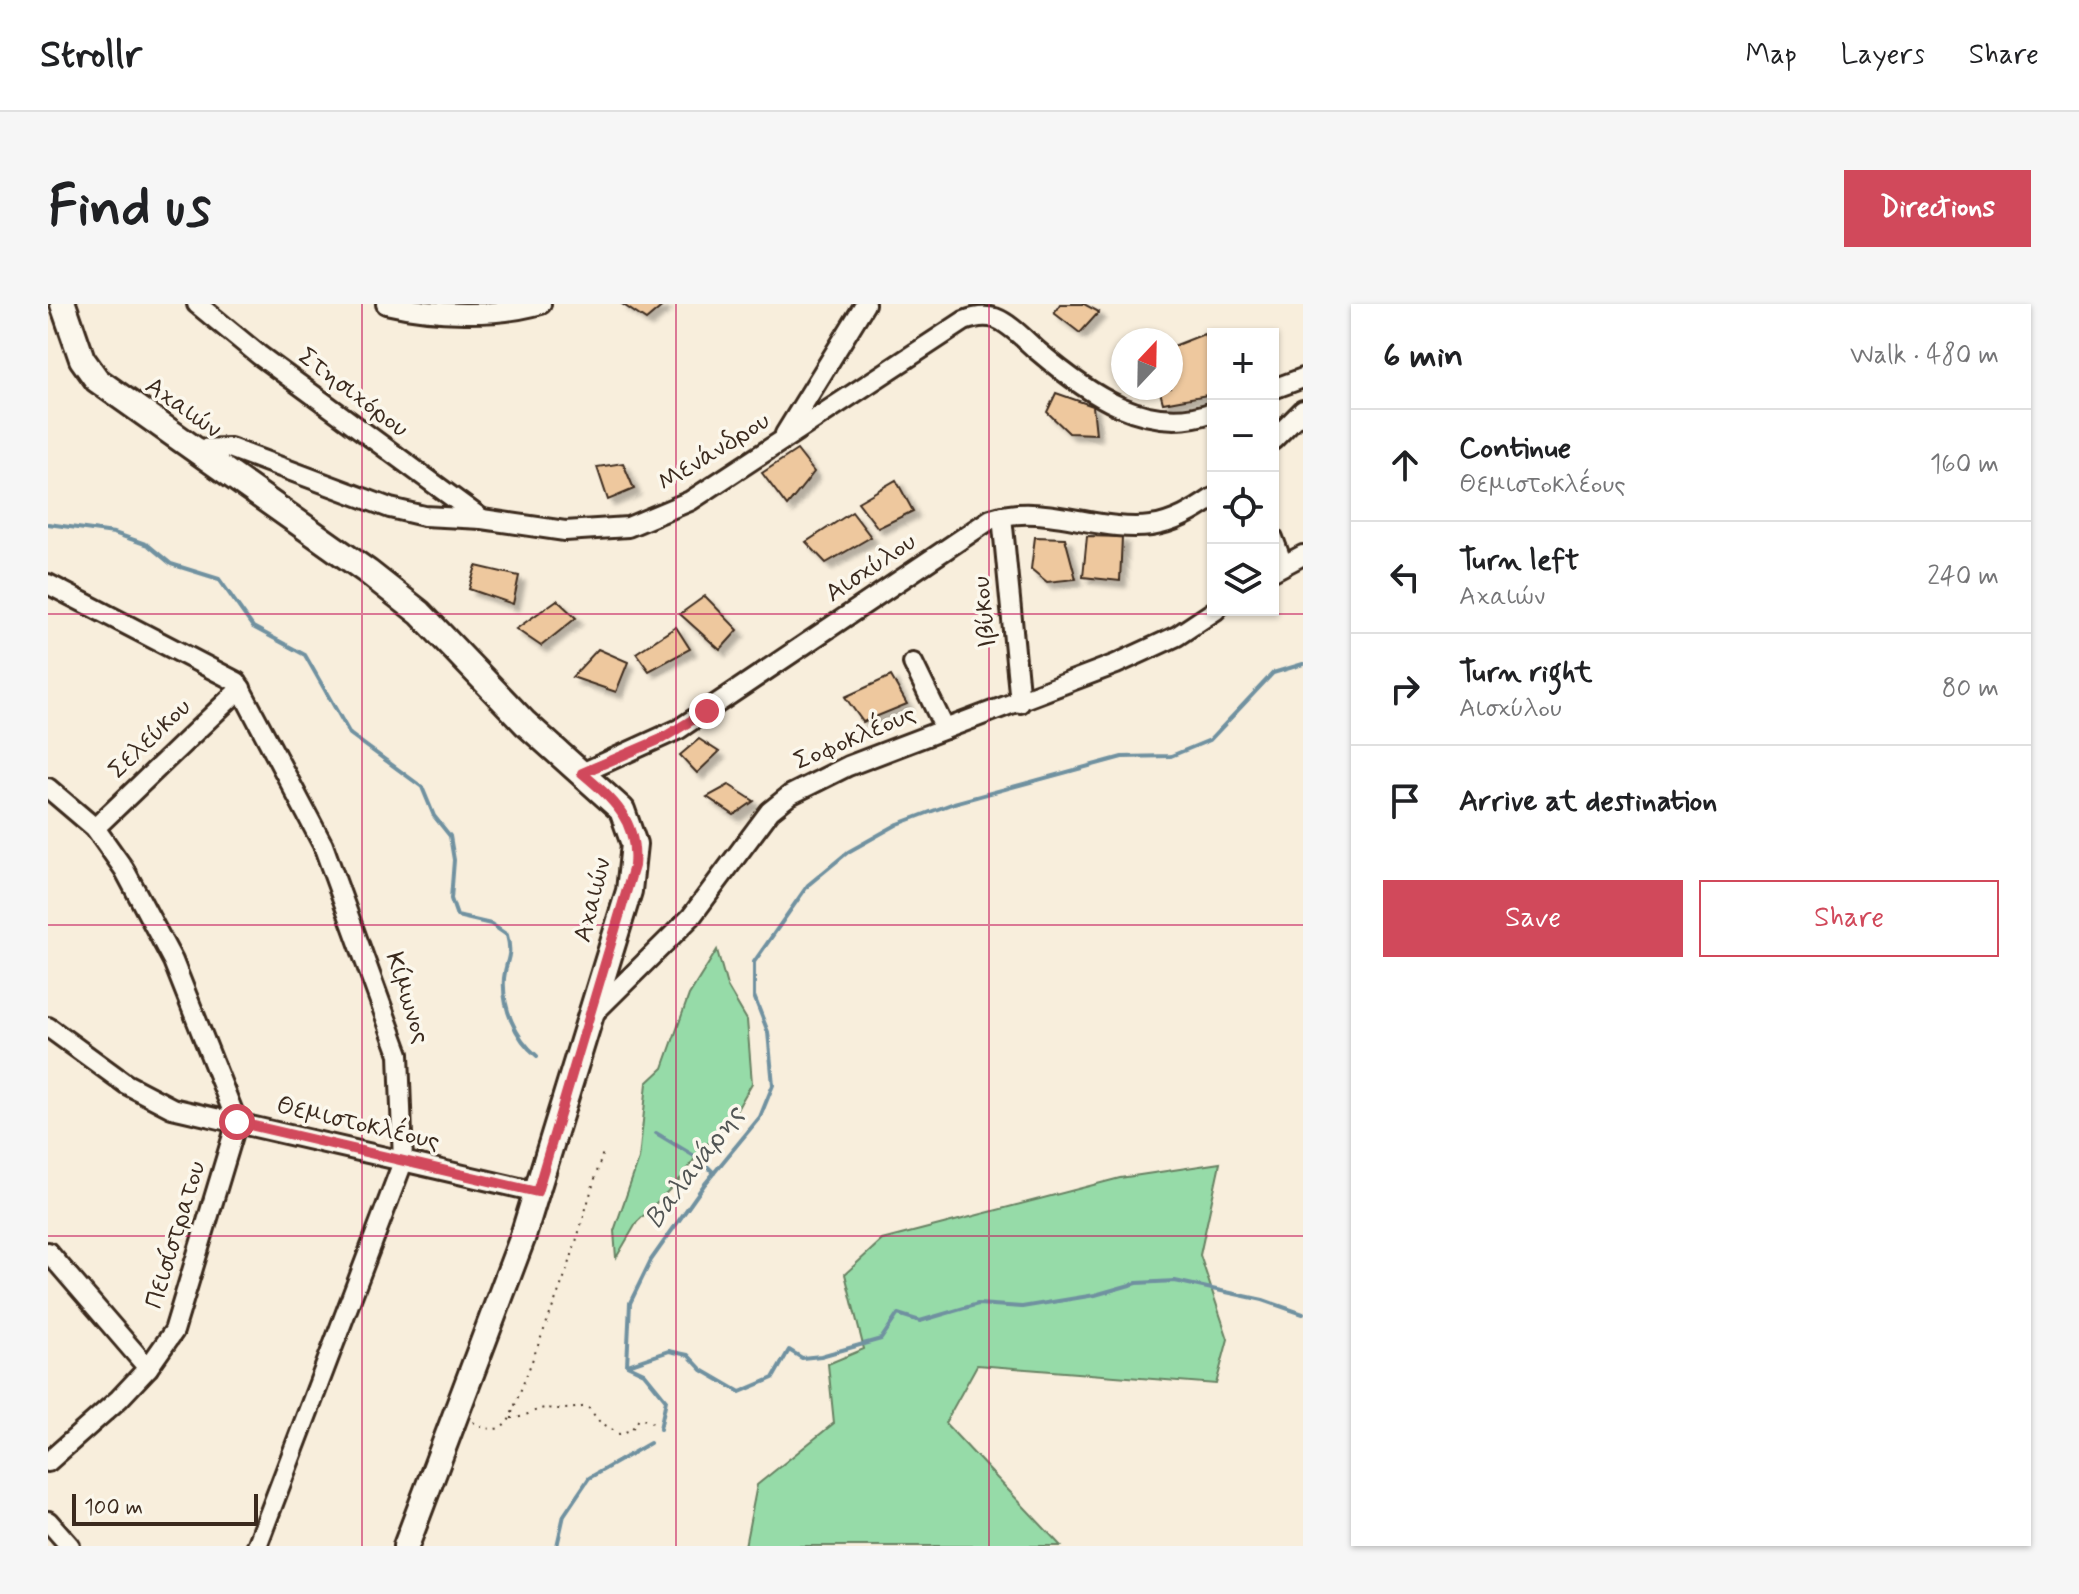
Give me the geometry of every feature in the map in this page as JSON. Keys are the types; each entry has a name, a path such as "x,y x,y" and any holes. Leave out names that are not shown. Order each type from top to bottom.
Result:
{"main road":[{"name":"Αχαιών","path":"63,304 78,352 94,376 407,602 525,723 622,810 634,844 629,891 537,1192 406,1546"}],"street":[{"name":"Στησιχόρου","path":"197,304 324,404 482,519"},
{"path":"386,304 418,309 474,311 541,304"},
{"path":"782,440 865,304"},
{"name":"Μενάνδρου","path":"193,449 230,448 408,512 443,519 482,519 565,531 628,527 690,501 964,321 982,316 1003,322 1064,373 1113,404 1166,419 1196,418 1207,414"},
{"path":"1279,387 1303,378"},
{"path":"1279,434 1303,410"},
{"name":"Αισχύλου","path":"582,773 679,729 976,528 1002,516 1026,513 1143,527 1184,516 1207,502"},
{"name":"Ιβύκου","path":"1002,516 1020,703"},
{"path":"1279,567 1303,555"},
{"name":"Κίμωνος","path":"48,584 227,674 241,688 316,827 386,1014 401,1066 403,1162 257,1546"},
{"name":"Σοφοκλέους","path":"588,1018 691,917 783,799 822,778 1020,703 1167,641 1207,616"},
{"path":"913,663 945,729"},
{"name":"Σελεύκου","path":"95,828 241,688"},
{"path":"48,788 95,828 124,869 173,961 237,1122"},
{"name":"Θεμιστοκλέους","path":"48,1027 149,1099 172,1108 537,1192"},
{"name":"Πεισίστρατου","path":"48,1462 108,1410 148,1368 174,1331 237,1122"},
{"path":"48,1252 148,1368"},
{"path":"48,1521 70,1546"}],"path":[{"path":"460,1406 467,1417 494,1430 501,1428 510,1418 569,1265 603,1152"},
{"path":"510,1418 520,1419 546,1407 561,1412 587,1406 599,1421 619,1434 631,1430 640,1418 653,1423"}],"green space":[{"path":"717,950 727,986 747,1020 752,1083 730,1122 699,1152 684,1175 637,1222 616,1258 614,1231 639,1159 647,1083 663,1068 689,995"},
{"path":"1220,1163 1200,1255 1228,1339 1216,1384 977,1365 945,1423 1061,1546 745,1546 757,1485 834,1423 828,1364 864,1349 845,1274 882,1240 1120,1178"}],"building":[{"path":"622,304 665,304 646,320"},
{"path":"1060,304 1084,304 1099,312 1080,333 1054,313"},
{"path":"1204,334 1207,339 1207,395 1183,399 1183,342"},
{"path":"1056,393 1093,406 1096,434 1069,433 1047,412"},
{"path":"797,450 814,472 787,506 762,473"},
{"path":"623,463 634,489 608,500 597,467"},
{"path":"896,480 913,511 878,528 858,502"},
{"path":"852,512 871,537 826,563 806,542"},
{"path":"1087,536 1122,537 1120,581 1083,577"},
{"path":"1035,537 1065,538 1076,579 1047,582 1031,569"},
{"path":"476,566 519,576 513,604 469,589"},
{"path":"705,596 738,630 720,650 680,614"},
{"path":"557,600 576,618 541,646 516,629"},
{"path":"676,627 690,649 649,671 636,653"},
{"path":"598,649 628,662 616,692 572,677"},
{"path":"891,676 907,704 863,722 845,697"},
{"path":"699,739 719,752 697,773 680,755"},
{"path":"729,785 754,801 734,815 707,797"}],"waterway":[{"path":"48,524 114,533 148,545 171,564 219,579 253,627 305,655 350,734 422,787 434,816 450,836 454,860 451,899 457,916 491,924 507,935 509,953 504,978 505,1000 516,1031 537,1056"},
{"name":"Βαλανάρης","path":"660,1429 666,1400 644,1373 627,1365 630,1303 651,1260 704,1185 760,1117 773,1085 768,1032 754,996 754,962 808,885 848,852 898,824 954,803 1122,757 1171,756 1210,740 1273,673 1303,664"},
{"path":"656,1133 701,1160 714,1173"},
{"path":"628,1365 669,1351 688,1355 702,1370 740,1392 773,1378 789,1350 802,1358 821,1356 881,1339 898,1314 920,1321 978,1304 1022,1307 1095,1295 1137,1283 1175,1281 1263,1300 1303,1314"},
{"name":"Βαλανάρης","path":"557,1546 564,1515 589,1478 650,1443"}],"route":[{"path":"237,1122 537,1192 634,866 633,836 626,816 582,773 661,739 707,711"}]}
